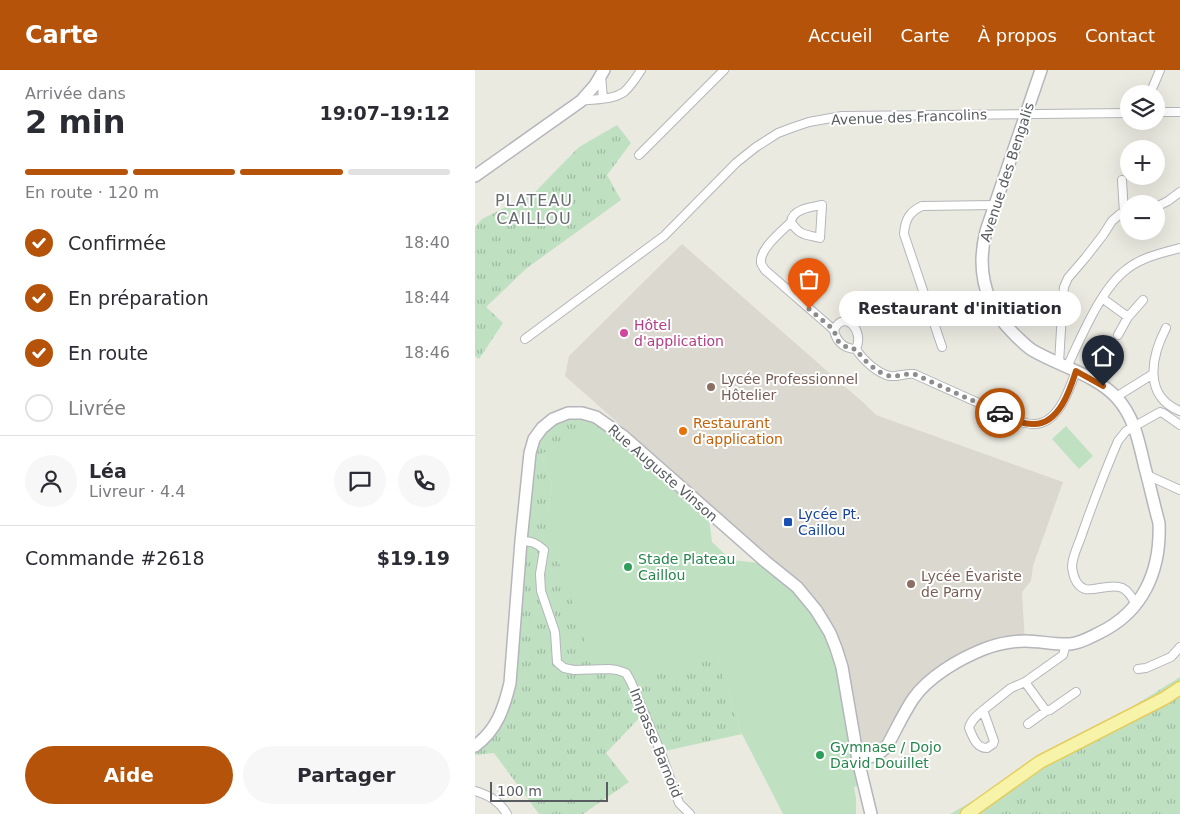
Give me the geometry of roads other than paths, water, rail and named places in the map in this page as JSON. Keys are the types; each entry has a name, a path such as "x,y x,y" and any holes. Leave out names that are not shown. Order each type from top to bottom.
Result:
{"main road":[{"path":"967,814 1040,762 1165,698 1180,688"},
{"path":"980,814 1043,770 1169,704 1180,696"}],"street":[{"path":"581,101 623,93 633,83 641,70"},
{"path":"639,155 724,70"},
{"name":"Avenue des Bengalis","path":"858,760 875,756 881,752 887,746 913,698 939,673 961,660 985,648 1003,643 1025,641 1066,644 1081,642 1115,624 1136,606 1151,576 1157,557 1159,523 1135,426 1129,414 1116,397 1103,386 1032,350 1021,341 1002,322 988,295 983,279 982,252 985,236 1041,70"},
{"path":"1154,85 1160,70"},
{"path":"603,72 603,98"},
{"path":"475,176 581,101 603,72"},
{"path":"1165,112 1180,112"},
{"name":"Avenue des Francolins","path":"525,339 664,236 735,163 779,133 809,122 842,116 1120,113"},
{"path":"1165,202 1180,192"},
{"path":"791,222 800,233 820,238 822,205 794,214 791,222 765,248 761,263 770,276 834,330 837,340 841,344 850,349 856,349"},
{"path":"941,347 904,234 907,219 916,209 922,206 995,205"},
{"path":"856,349 860,355 881,373 891,376 914,374 1021,422 1034,425 1045,422 1054,415 1068,394 1063,296 1068,278 1092,250 1112,221 1120,216"},
{"path":"1068,367 1102,298 1126,269 1143,259 1180,248"},
{"path":"1102,298 1128,317"},
{"path":"1118,335 1128,317 1143,300"},
{"path":"834,330 841,322 851,323 858,333 856,349"},
{"path":"1166,328 1158,344 1153,374 1157,390 1166,403 1180,411"},
{"path":"1116,397 1153,374"},
{"path":"1136,606 1126,590 1118,586 1086,589 1080,587 1075,580 1072,565 1118,441 1126,431 1159,412 1180,425"},
{"name":"Rue Auguste Vinson","path":"475,746 489,732 498,719 505,705 510,683 521,541 530,453 534,439 542,428 553,419 568,413 582,413 596,417 623,436 760,557 797,587 816,610 830,633 842,667 858,760 871,814"},
{"path":"1147,475 1180,490"},
{"name":"Impasse Barnoid","path":"521,541 538,544 544,550 540,574 541,591 555,632 557,662 564,668 574,670 617,670 626,673 661,753 679,803 690,814"},
{"path":"983,710 994,741 987,748 980,746 976,742 969,728 971,722 983,710 1011,688 1025,682 1063,655 1066,644"},
{"path":"1139,669 1146,668 1171,657 1180,647"},
{"path":"1025,682 1046,712"},
{"path":"1028,724 1076,692"},
{"name":"Rue Auguste Vinson","path":"863,785 863,814"},
{"path":"475,791 495,799 507,814"}],"place":[{"name":"Restaurant d'initiation","path":"809,309"},
{"name":"Hôtel d'application","path":"624,333"},
{"name":"Lycée Professionnel Hôtelier","path":"711,387"},
{"name":"Restaurant d'application","path":"683,431"},
{"name":"Lycée Pt. Caillou","path":"788,522"},
{"name":"Stade Plateau Caillou","path":"628,567"},
{"name":"Lycée Évariste de Parny","path":"911,584"},
{"name":"Gymnase / Dojo David Douillet","path":"820,755"}],"district":[{"name":"PLATEAU CAILLOU","path":"534,209"}]}
